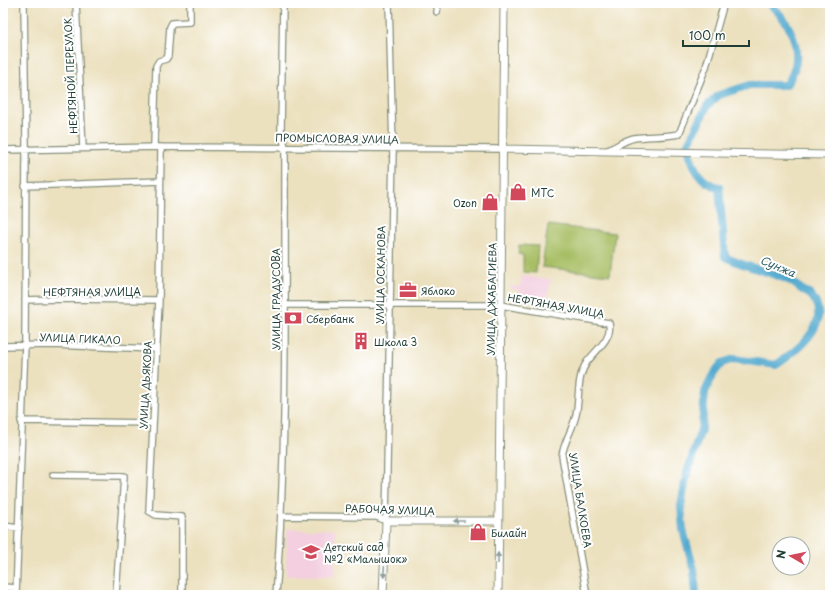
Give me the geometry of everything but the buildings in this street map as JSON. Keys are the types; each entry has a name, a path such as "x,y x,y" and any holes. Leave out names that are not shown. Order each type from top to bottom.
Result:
{"main road":[{"name":"УЛИЦА ДЖАБАГИЕВА","path":"498,595 500,305 504,149 504,3"},
{"name":"ПРОМЫСЛОВАЯ УЛИЦА","path":"504,149 830,154"},
{"name":"РАБОЧАЯ УЛИЦА","path":"386,521 498,521"},
{"name":"УЛИЦА ОСКАНОВА","path":"383,595 386,521"}],"street":[{"path":"16,595 25,300 24,150 26,143 24,3"},
{"name":"НЕФТЯНОЙ ПЕРЕУЛОК","path":"76,3 83,148"},
{"path":"154,147 156,66 159,61 166,59 168,56 170,27 172,23 190,22 190,3"},
{"name":"УЛИЦА ГРАДУСОВА","path":"276,595 282,516 285,305 285,147 281,131 283,3"},
{"name":"УЛИЦА ОСКАНОВА","path":"386,521 392,149 389,3"},
{"path":"438,3 438,12"},
{"path":"608,150 618,146 626,140 634,138 679,134 706,67 724,3"},
{"name":"ПРОМЫСЛОВАЯ УЛИЦА","path":"3,150 154,147 504,149"},
{"name":"УЛИЦА ДЬЯКОВА","path":"161,147 159,300 149,511 156,515 182,517 182,595"},
{"path":"25,186 160,181"},
{"name":"НЕФТЯНАЯ УЛИЦА","path":"25,300 159,300"},
{"name":"НЕФТЯНАЯ УЛИЦА","path":"285,305 500,305 609,323"},
{"name":"УЛИЦА БАЛКОЕВА","path":"587,595 562,456 566,439 576,416 580,376 588,362 610,333 609,323"},
{"name":"УЛИЦА ГИКАЛО","path":"3,346 51,345 156,349"},
{"path":"21,421 152,423"},
{"path":"53,475 124,476 116,595"},
{"name":"РАБОЧАЯ УЛИЦА","path":"282,516 377,517 386,521"},
{"path":"3,526 18,528"},
{"path":"3,587 16,588"}],"shaded area":[{"path":"521,276 551,279 547,301 519,298 519,290 510,289 510,286 520,286"},
{"name":"Детский сад №2 «Малышок»","path":"287,529 335,529 335,576 286,576"}],"green space":[{"path":"548,225 615,233 610,275 542,267"},
{"path":"519,245 538,246 536,273 523,272 523,255 518,254"}],"waterway":[{"name":"Сунжа","path":"696,595 694,570 683,530 681,506 686,477 702,426 705,392 714,373 722,363 734,359 776,365 792,353 809,337 815,328 818,318 818,308 812,297 792,282 740,264 725,257 719,187 706,182 697,172 687,146 707,106 719,95 750,85 786,85 796,63 794,41 784,20 768,3"}],"place":[{"name":"МТС","path":"518,192"},
{"name":"Ozon","path":"490,202"},
{"name":"Яблоко","path":"408,290"},
{"name":"Сбербанк","path":"293,318"},
{"name":"Школа 3","path":"361,341"},
{"name":"Билайн","path":"478,532"},
{"name":"Детский сад №2 «Малышок»","path":"311,552"}]}
